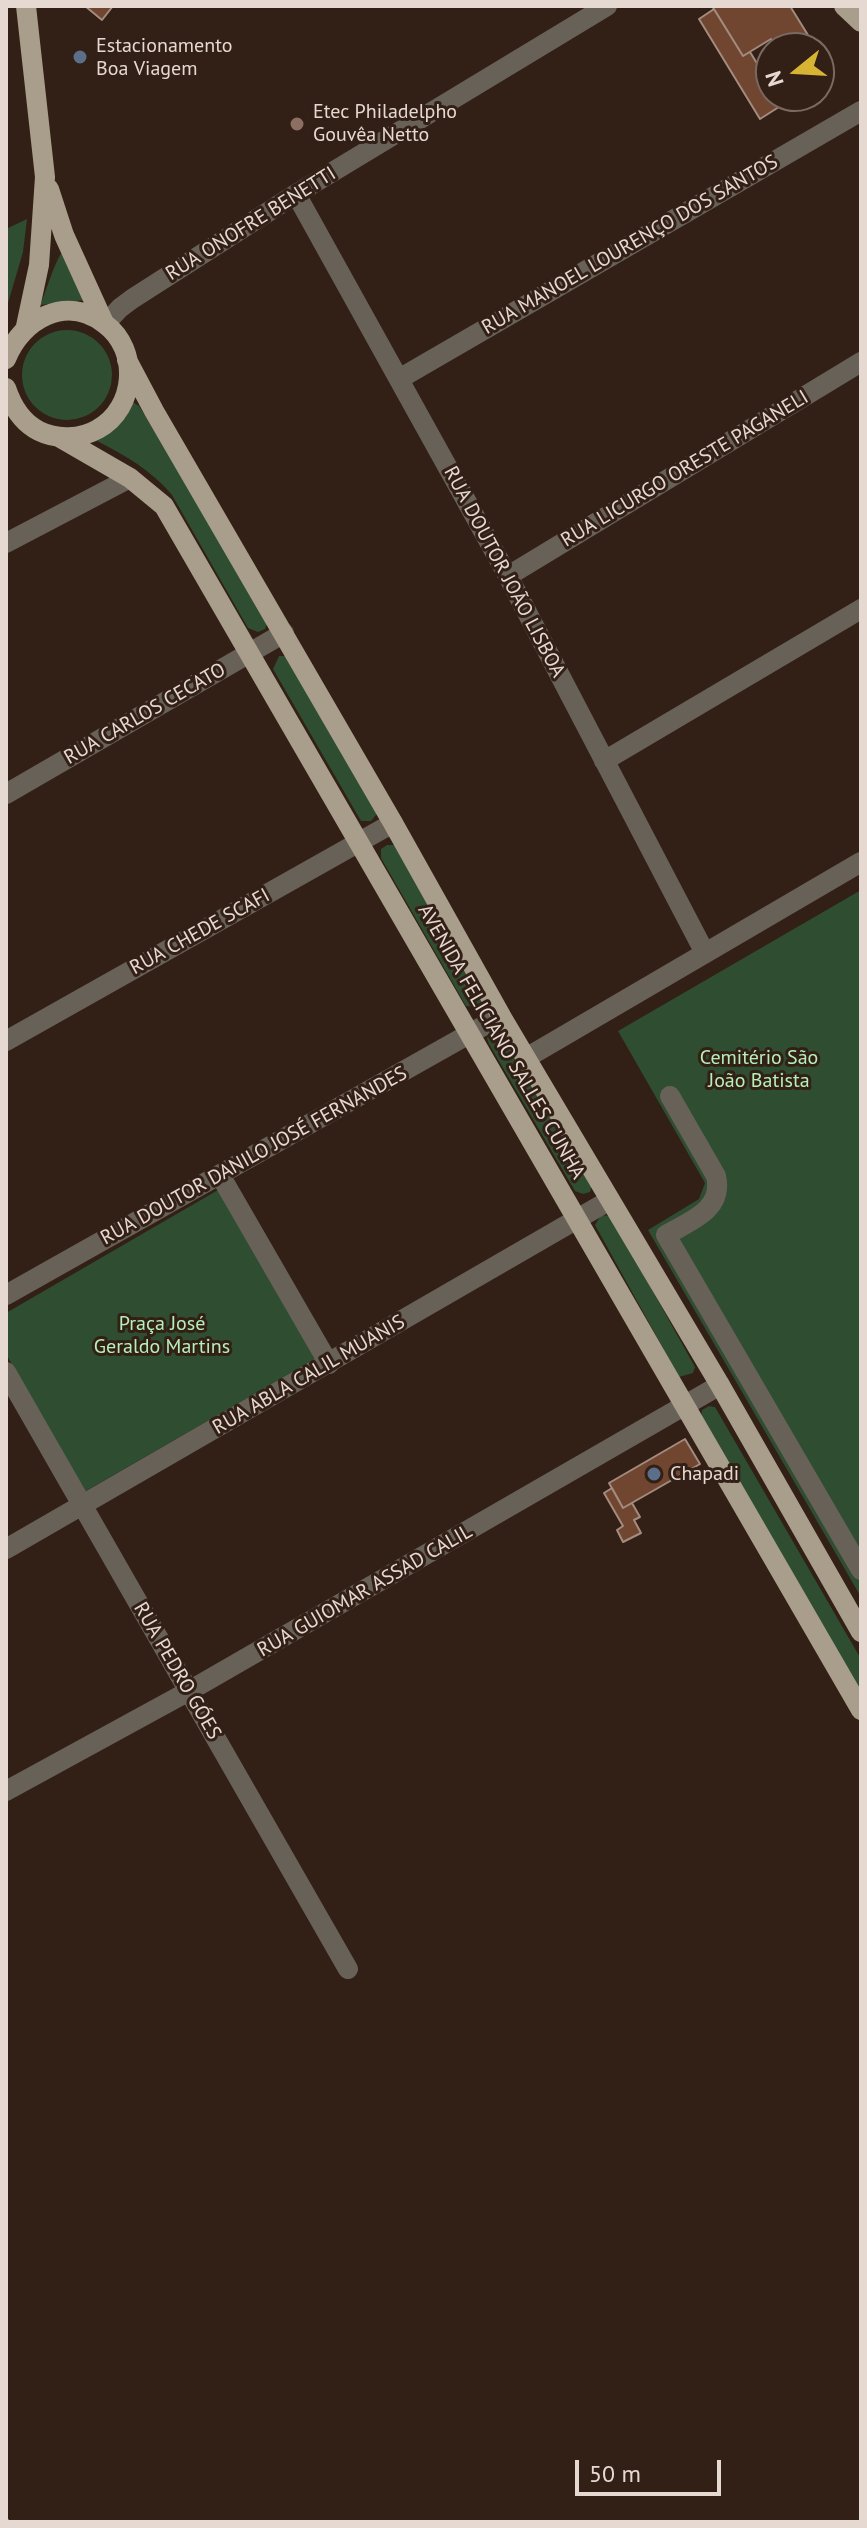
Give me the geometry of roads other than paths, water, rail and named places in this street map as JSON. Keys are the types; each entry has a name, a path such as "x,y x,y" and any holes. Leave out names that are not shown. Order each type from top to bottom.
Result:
{"main road":[{"path":"13,342 39,265 45,177 26,6"},
{"path":"844,6 861,22"},
{"path":"45,177 64,235 104,323"},
{"path":"13,342 44,315 65,311 85,314 104,323"},
{"name":"AVENIDA FELICIANO SALLES CUNHA","path":"104,323 117,337 154,411 501,1016 720,1385 861,1632"},
{"path":"59,437 79,436 99,429 115,416 125,398 130,378 127,360"},
{"path":"6,388 14,414"},
{"name":"AVENIDA FELICIANO SALLES CUNHA","path":"14,414 39,431 59,437 130,478 164,506 861,1710"}],"street":[{"name":"RUA ONOFRE BENETTI","path":"104,323 132,299 296,194 607,6"},
{"name":"RUA MANOEL LOURENÇO DOS SANTOS","path":"399,379 861,111"},
{"name":"RUA DOUTOR JOÃO LISBOA","path":"296,194 508,576 705,953"},
{"name":"RUA LICURGO ORESTE PAGANELI","path":"508,576 861,362"},
{"path":"6,543 130,478"},
{"path":"604,761 861,609"},
{"name":"RUA CARLOS CECATO","path":"6,794 284,633"},
{"name":"RUA CHEDE SCAFI","path":"6,1041 393,823"},
{"path":"526,1058 861,862"},
{"name":"RUA DOUTOR DANILO JOSÉ FERNANDES","path":"6,1295 501,1016"},
{"path":"670,1096 716,1176 718,1185 713,1205 705,1213 666,1235 861,1570"},
{"path":"220,1175 329,1364"},
{"name":"RUA ABLA CALIL MUANIS","path":"6,1549 610,1200"},
{"name":"RUA PEDRO GÓES","path":"6,1372 348,1969"},
{"name":"RUA GUIOMAR ASSAD CALIL","path":"6,1791 189,1691 720,1385"}],"place":[{"name":"Estacionamento Boa Viagem","path":"80,57"},
{"name":"Etec Philadelpho Gouvêa Netto","path":"297,124"},
{"name":"Chapadi","path":"654,1474"}],"park label":[{"name":"Cemitério São João Batista","path":"759,1070"},
{"name":"Praça José Geraldo Martins","path":"162,1336"}]}
